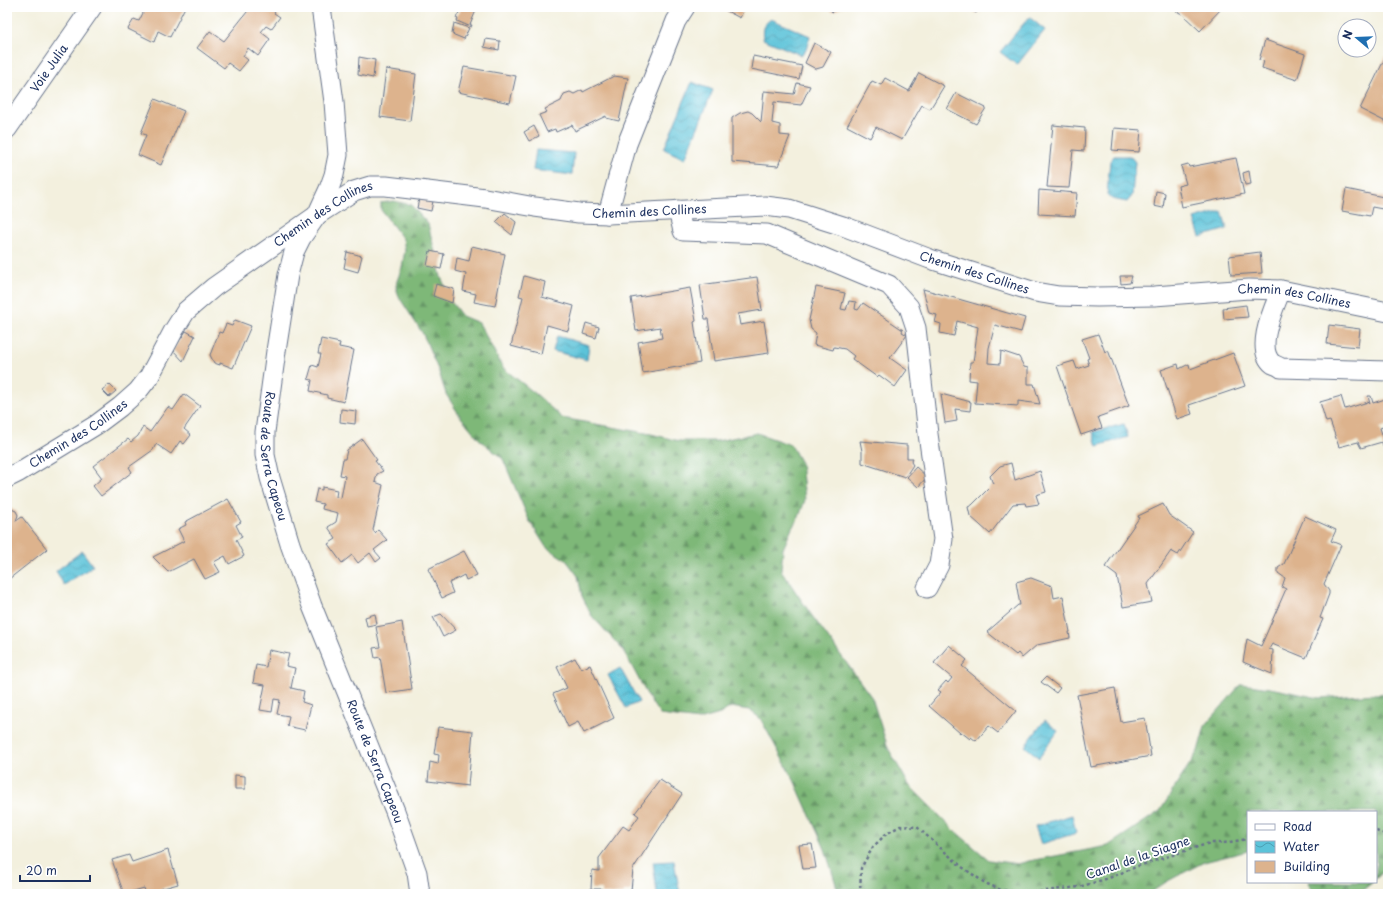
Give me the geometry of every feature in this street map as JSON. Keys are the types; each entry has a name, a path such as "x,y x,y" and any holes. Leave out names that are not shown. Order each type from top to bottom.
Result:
{"street":[{"name":"Voie Julia","path":"7,128 92,7"},
{"name":"Route de Serra Capeou","path":"321,7 334,102 338,155 331,182 317,215 301,238 294,252 288,275 265,432 265,455 270,478 290,544 312,606 395,811 417,873 420,894"},
{"path":"608,214 627,144 676,21 685,7"},
{"name":"Chemin des Collines","path":"7,478 96,425 138,391 149,377 186,311 214,287 354,191 370,186 386,186 485,198 579,213 608,214 765,206 789,209 843,226 930,259 1035,292 1059,296 1097,297 1154,296 1249,289 1281,290 1388,312"},
{"path":"678,210 683,231 767,234 889,285 909,307 916,328 928,434 943,539 938,565 927,588"},
{"path":"1281,290 1264,341 1266,354 1272,363 1281,368 1388,372"}],"path":[{"name":"Canal de la Siagne","path":"860,894 861,868 873,847 886,834 900,826 917,827 962,867 985,883 1001,890 1028,893 1079,887 1110,878 1138,866 1210,843 1224,843 1247,839"},
{"path":"1377,831 1388,835"}],"green space":[{"path":"394,201 411,205 428,224 441,277 452,303 462,316 479,323 503,368 536,394 562,418 651,434 679,441 717,441 757,433 791,445 801,463 805,500 799,517 792,528 783,549 781,570 810,613 872,698 888,748 909,785 955,831 989,860 1018,864 1108,846 1160,811 1198,751 1205,726 1241,684 1319,698 1388,693 1388,867 1377,878 1377,811 1247,811 1247,851 1204,862 1166,882 1149,894 839,894 825,849 794,780 760,718 749,710 731,707 720,714 699,720 660,715 650,700 623,650 591,615 582,596 578,576 566,560 546,547 529,520 503,459 480,440 460,416 446,394 439,372 423,334 399,297 396,287 405,250 403,239 381,210 381,203"},
{"path":"1308,883 1372,883 1358,894 1312,891"}],"water":[{"path":"1029,17 1045,30 1017,65 1000,52"},
{"path":"771,19 810,36 806,50 801,55 763,39 763,28"},
{"path":"692,82 713,90 685,159 664,149"},
{"path":"536,150 574,153 572,175 533,170"},
{"path":"1114,156 1130,156 1135,162 1132,196 1127,202 1112,199 1107,195 1110,161"},
{"path":"1222,211 1227,229 1200,237 1194,219"},
{"path":"557,336 589,345 587,360 553,351"},
{"path":"1124,424 1128,437 1097,446 1093,432"},
{"path":"82,551 93,566 64,585 56,571"},
{"path":"620,668 639,702 626,708 608,675"},
{"path":"1045,720 1058,731 1039,758 1025,746"},
{"path":"1072,815 1076,833 1041,844 1035,826"},
{"path":"674,861 680,894 657,894 653,862"}],"building":[{"path":"146,7 185,7 170,37 158,31 154,42 128,29 134,19 139,21"},
{"path":"251,7 278,7 274,13 280,17 271,29 266,26 261,32 270,39 258,56 248,48 243,56 248,60 239,71 228,63 224,68 197,48 210,31 224,41"},
{"path":"462,7 467,9 467,7 477,8 470,25 472,25 471,27 457,21 458,19 456,18"},
{"path":"719,7 745,7 740,18"},
{"path":"830,7 843,7 832,12"},
{"path":"968,7 982,7 976,13"},
{"path":"1169,7 1223,7 1200,31 1182,14"},
{"path":"454,23 469,28 464,39 452,34"},
{"path":"486,39 500,41 499,50 484,47"},
{"path":"1265,40 1305,54 1297,80 1262,68 1264,61 1259,60"},
{"path":"814,43 831,52 823,67 816,69 805,63"},
{"path":"1388,52 1388,93 1385,96 1388,101 1388,123 1360,109"},
{"path":"753,56 802,66 799,79 751,69"},
{"path":"359,57 375,60 373,78 358,75"},
{"path":"464,67 516,76 510,103 458,92"},
{"path":"386,69 416,74 410,121 380,117"},
{"path":"919,73 944,86 930,109 922,105 902,140 876,127 870,138 847,126 872,81 881,85 885,78 909,91"},
{"path":"614,76 628,78 619,121 606,118 606,116 575,131 572,125 556,132 555,129 547,132 539,115 547,112 545,109 561,101 564,94 570,92 574,94 582,90 583,92"},
{"path":"797,83 810,86 801,105 774,102 772,123 780,125 780,135 790,136 778,166 732,162 732,118 740,113 748,111 761,122 764,91 794,94"},
{"path":"956,93 986,108 976,124 947,109"},
{"path":"155,99 184,111 161,165 138,155 146,135 141,133"},
{"path":"1053,125 1085,128 1084,151 1073,150 1069,188 1047,187"},
{"path":"534,126 539,136 529,141 524,132"},
{"path":"1114,128 1141,130 1139,152 1112,150"},
{"path":"1236,158 1244,194 1182,207 1178,186 1186,184 1181,166 1188,164 1189,167"},
{"path":"1249,171 1251,184 1245,185 1243,173"},
{"path":"1346,189 1388,198 1388,210 1372,207 1370,216 1342,211"},
{"path":"1039,190 1077,193 1075,216 1038,214"},
{"path":"1156,191 1165,193 1163,208 1154,206"},
{"path":"419,199 433,201 431,211 417,208"},
{"path":"505,213 516,222 512,235 496,222"},
{"path":"472,246 505,254 495,306 474,302 476,294 463,291 466,274 455,271 457,258 469,261"},
{"path":"430,251 444,254 441,269 427,266"},
{"path":"347,252 362,256 358,272 344,268"},
{"path":"1260,252 1262,273 1231,275 1229,256"},
{"path":"524,276 545,282 542,297 574,306 568,331 547,325 541,354 511,346 523,297 519,296"},
{"path":"1120,276 1132,276 1130,283 1121,284"},
{"path":"757,277 762,310 738,314 740,325 764,321 769,353 714,361 708,319 705,319 700,285"},
{"path":"436,284 454,289 452,303 433,296"},
{"path":"816,287 845,293 841,309 846,310 849,301 856,302 855,309 858,310 863,303 903,330 902,332 907,335 890,358 907,370 895,387 879,375 877,377 852,359 854,356 845,349 834,347 833,350 814,345 816,333 811,329 809,320"},
{"path":"690,288 696,321 694,322 700,363 643,373 638,342 662,338 660,327 636,331 631,298"},
{"path":"923,289 1025,318 1021,332 995,325 989,348 988,363 1000,364 1001,351 1019,357 1024,367 1028,368 1028,384 1034,384 1040,404 1018,401 1018,406 975,403 977,381 969,380 970,362 973,362 978,327 957,321 954,336 940,333 941,324 935,322 937,315 929,313"},
{"path":"1246,305 1248,317 1224,319 1223,308"},
{"path":"235,320 251,326 233,368 220,363 220,365 214,363 210,355 219,332 222,333 226,324 232,326"},
{"path":"586,323 599,327 596,338 583,334"},
{"path":"1329,325 1360,329 1358,347 1327,344"},
{"path":"186,331 195,336 183,361 173,350"},
{"path":"1098,334 1105,352 1108,350 1129,406 1098,417 1102,428 1081,435 1057,366 1074,361 1077,369 1089,365 1087,359 1089,358 1082,339"},
{"path":"321,339 340,343 339,347 354,350 344,402 327,398 327,395 310,391 312,380 308,379 312,365 318,367 321,354 318,354"},
{"path":"1233,353 1245,386 1189,405 1192,414 1177,419 1161,370 1178,364 1179,369 1189,364 1190,369"},
{"path":"109,384 116,391 109,397 102,390"},
{"path":"184,394 200,406 184,429 191,435 184,444 180,441 171,454 156,444 153,450 129,467 132,472 101,496 93,486 102,478 93,466 128,439 131,442 138,436 143,427 150,432 168,407 173,410"},
{"path":"941,394 971,402 970,411 955,409 957,421 945,423"},
{"path":"1341,396 1345,409 1368,402 1370,404 1368,396 1371,396 1373,403 1388,398 1388,425 1380,428 1387,449 1384,449 1382,442 1361,448 1358,442 1339,447 1330,421 1326,422 1320,402"},
{"path":"341,409 356,411 355,424 340,422"},
{"path":"362,439 377,460 375,461 383,471 377,474 375,482 383,485 373,530 375,533 378,530 387,540 374,550 381,558 376,562 370,553 358,563 352,555 342,563 328,544 336,539 328,527 336,522 338,513 322,509 323,504 314,502 317,489 322,490 322,487 337,490 336,497 341,498 345,476 340,475 343,459 345,459 347,450"},
{"path":"860,441 907,445 907,458 913,458 911,462 913,465 905,477 862,463"},
{"path":"1011,463 1015,480 1040,471 1046,492 1036,495 1039,504 1026,506 1025,503 1013,504 990,534 970,516 968,507 972,505 993,484 990,476 1000,466"},
{"path":"916,467 927,477 918,487 907,477"},
{"path":"228,499 241,522 236,525 242,537 236,540 244,556 229,564 225,556 214,562 220,572 205,579 194,559 168,572 153,557 184,541 178,529 186,525 185,522"},
{"path":"1163,504 1169,515 1193,532 1178,555 1171,551 1148,584 1152,602 1123,607 1117,576 1105,567 1139,518 1138,516"},
{"path":"9,508 16,511 18,515 16,521 22,517 47,549 9,579 7,577 7,509"},
{"path":"1305,516 1336,530 1331,541 1341,545 1324,584 1329,591 1329,594 1320,618 1323,619 1306,658 1272,644 1269,649 1273,650 1272,674 1243,662 1247,639 1261,646 1286,589 1282,587 1285,578 1278,573 1278,568 1284,564"},
{"path":"464,551 477,575 466,580 464,575 449,583 453,593 442,598 428,569"},
{"path":"1031,578 1052,586 1054,598 1063,596 1070,638 1037,645 1022,658 1018,653 1016,655 987,632 1018,605 1020,605 1016,582"},
{"path":"375,614 377,624 367,626 365,617"},
{"path":"441,614 456,630 443,637 433,617"},
{"path":"402,622 412,689 386,693 380,657 375,658 373,648 380,647 376,627"},
{"path":"949,645 967,660 962,666 1016,711 998,733 989,726 976,741 971,737 970,739 961,732 960,733 929,706 941,692 938,690 946,681 948,683 952,678 934,663"},
{"path":"269,650 289,654 286,666 295,668 291,688 304,691 302,702 311,705 305,730 287,726 289,716 277,714 280,700 274,699 272,712 260,710 265,685 253,683 256,665 266,667"},
{"path":"575,658 581,669 590,665 614,718 584,733 578,722 568,727 553,694 567,688 557,667"},
{"path":"1046,677 1060,688 1056,693 1041,682"},
{"path":"1115,688 1121,722 1145,718 1151,756 1091,767 1077,695"},
{"path":"438,727 473,731 468,786 428,781 430,762 438,764 439,755 434,754"},
{"path":"235,775 245,776 245,789 235,789"},
{"path":"660,780 682,794 633,869 631,891 624,891 624,894 602,894 602,889 591,889 592,870 599,871 599,858 623,826 629,830 639,816 635,813"},
{"path":"812,844 816,868 803,869 799,845"},
{"path":"168,850 178,884 160,889 162,894 146,894 144,888 124,894 112,860 129,855 132,862"}]}
